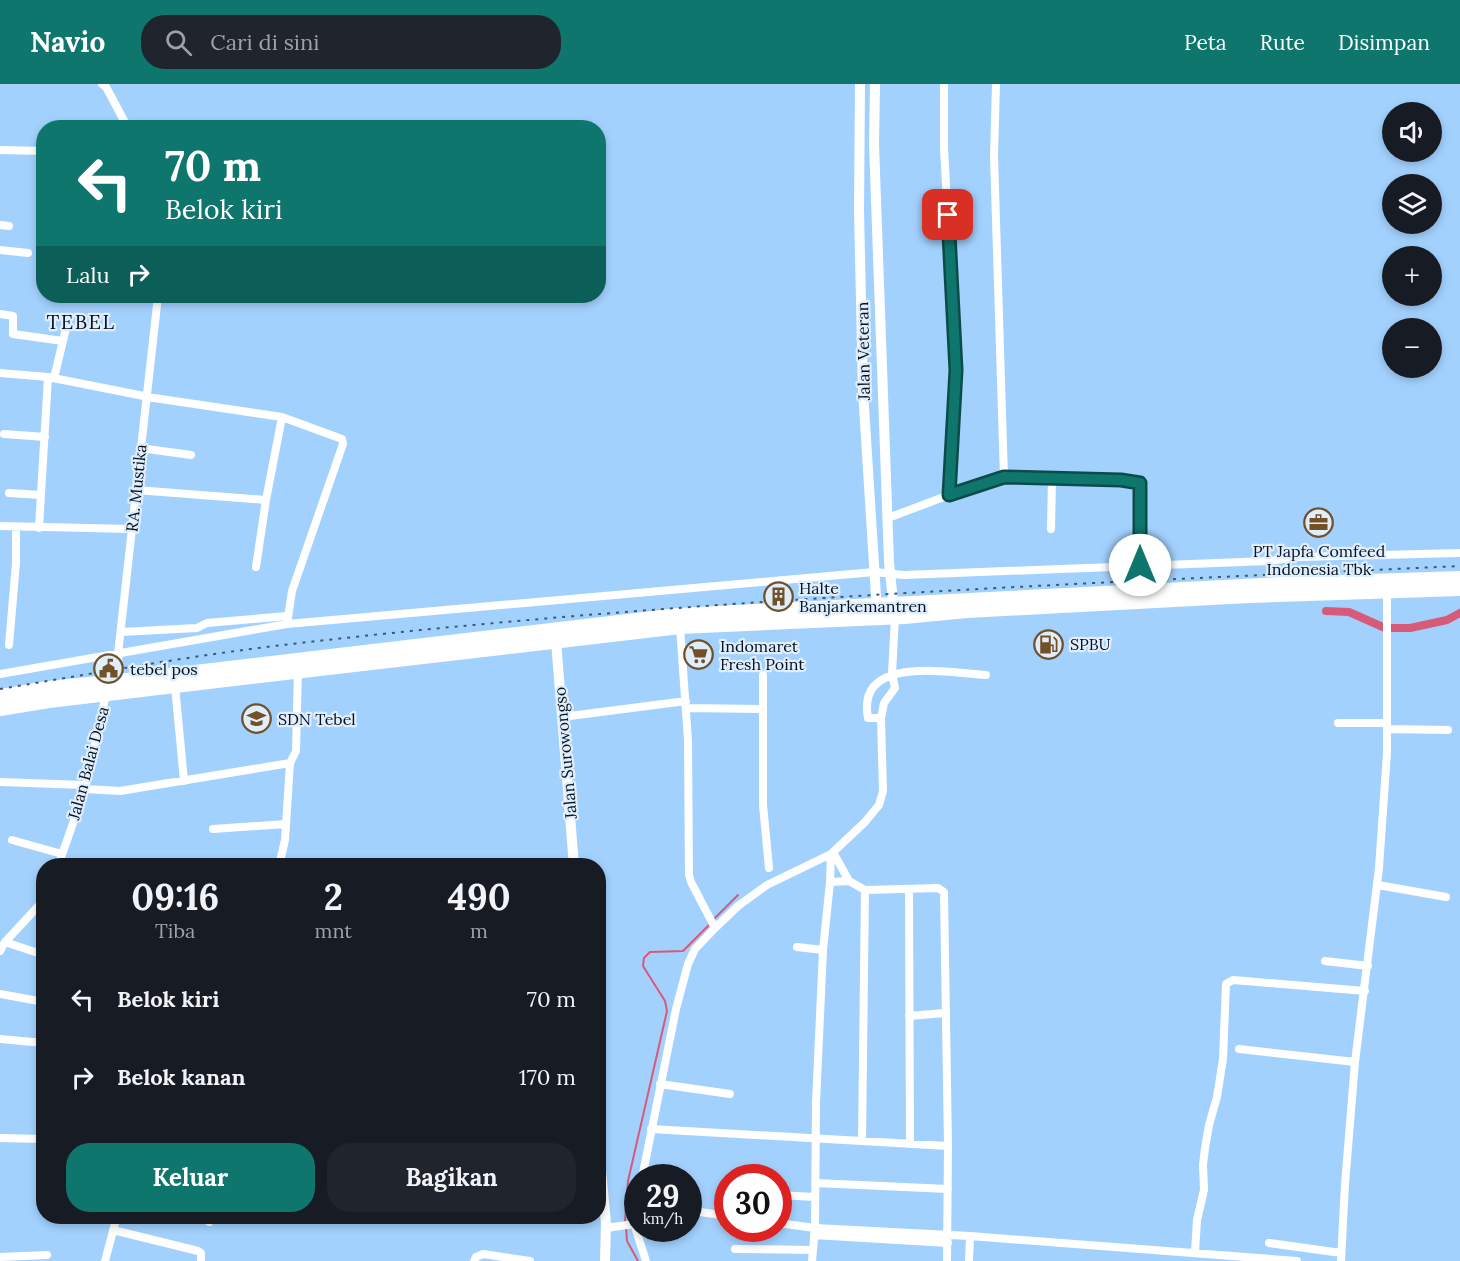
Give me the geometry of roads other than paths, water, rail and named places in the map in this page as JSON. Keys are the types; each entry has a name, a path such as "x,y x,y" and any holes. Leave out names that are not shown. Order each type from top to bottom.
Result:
{"highway":[{"path":"0,696 47,688 556,641 680,627 1281,584 1460,578"},
{"path":"894,611 968,611 1249,596 1460,589"},
{"path":"0,709 175,686 298,665 678,615 877,612"}],"main road":[{"name":"Jalan Veteran","path":"860,84 859,200 863,391 877,612"},
{"name":"Jalan Veteran","path":"875,84 874,156 890,573 894,611"},
{"path":"863,391 884,392"},
{"name":"Jalan Surowongso","path":"556,641 573,858"},
{"path":"605,1261 606,1224"}],"street":[{"path":"102,84 106,87 124,120"},
{"path":"944,84 944,148 956,370 949,495"},
{"path":"996,84 994,156 1004,477"},
{"path":"0,150 36,151"},
{"path":"0,250 28,253"},
{"name":"RA. Mustika","path":"119,681 118,654 157,303"},
{"path":"0,314 13,316 14,334 63,342"},
{"path":"39,528 51,378 68,320"},
{"path":"0,373 51,378 148,397 282,417 342,439 292,591 287,620"},
{"path":"256,567 282,417"},
{"path":"4,434 45,437"},
{"path":"140,448 191,455"},
{"path":"888,519 1004,477 1140,483 1140,565"},
{"path":"1051,529 1052,479"},
{"path":"136,490 266,500"},
{"path":"9,492 41,495"},
{"path":"0,526 132,529"},
{"path":"9,645 16,563 16,527"},
{"path":"121,632 196,628 207,623 287,620 874,572 904,575 1268,561 1298,557 1460,553"},
{"path":"1269,1243 1341,1257 1355,1062 1377,885 1387,726 1387,591"},
{"path":"645,1164 660,1084 688,964 695,950 713,924 767,885 832,853 865,822 879,805 883,791 877,719 884,703 895,688 890,678 894,611"},
{"path":"0,674 118,654 287,620"},
{"path":"680,627 688,740 689,875 713,924"},
{"path":"280,858 286,824 290,763 296,751 298,665"},
{"path":"877,719 867,713 870,695 890,678 924,671 986,675"},
{"path":"763,675 763,806 769,868"},
{"path":"175,686 184,781"},
{"name":"Jalan Balai Desa","path":"61,858 85,787 106,694"},
{"path":"562,717 686,705 763,709"},
{"path":"1338,723 1448,730"},
{"path":"0,782 120,791 290,763"},
{"path":"213,829 286,824"},
{"path":"12,840 62,854"},
{"path":"832,853 849,881 865,890 938,888 944,892 948,1146 947,1261"},
{"path":"812,1261 823,950 832,853"},
{"path":"830,882 849,881"},
{"path":"1377,885 1446,897"},
{"path":"862,1141 865,890"},
{"path":"909,890 910,1144"},
{"path":"0,951 5,942 36,908"},
{"path":"5,942 36,952"},
{"path":"797,947 823,950"},
{"path":"1325,961 1368,966"},
{"path":"1192,1256 1197,1239 1197,1220 1204,1190 1205,1148 1222,1067 1226,1032 1226,984 1233,980 1365,991"},
{"path":"0,994 36,1001"},
{"path":"909,1016 945,1013"},
{"path":"0,1039 36,1042"},
{"path":"1239,1049 1355,1062"},
{"path":"660,1084 730,1094"},
{"path":"651,1129 948,1146"},
{"path":"0,1138 36,1139"},
{"path":"816,1183 948,1189"},
{"path":"792,1196 815,1197"},
{"path":"105,1261 115,1224"},
{"path":"606,1228 624,1226"},
{"path":"792,1226 814,1232 948,1239 970,1236 1192,1256 1297,1261"},
{"path":"113,1230 198,1251 201,1253 201,1261"},
{"path":"969,1261 970,1236"},
{"path":"636,1242 646,1261"},
{"path":"735,1249 813,1250"},
{"path":"474,1260 483,1254 530,1261"},
{"path":"0,1257 47,1255"}],"waterway":[{"path":"1326,611 1349,612 1385,628 1410,628 1447,620 1460,613"},
{"path":"714,919 738,895"},
{"path":"632,1164 667,1011 665,1001 643,966 644,958 650,952 683,951 710,924"},
{"path":"628,1242 638,1261"}],"railway":[{"path":"0,689 255,648 583,615 875,595 1460,566"}],"place":[{"name":"PT Japfa Comfeed Indonesia Tbk","path":"1319,523"},
{"name":"Halte Banjarkemantren","path":"778,597"},
{"name":"SPBU","path":"1049,644"},
{"name":"Indomaret Fresh Point","path":"699,655"},
{"name":"tebel pos","path":"109,669"},
{"name":"SDN Tebel","path":"257,719"}],"district":[{"name":"TEBEL","path":"81,321"}]}
